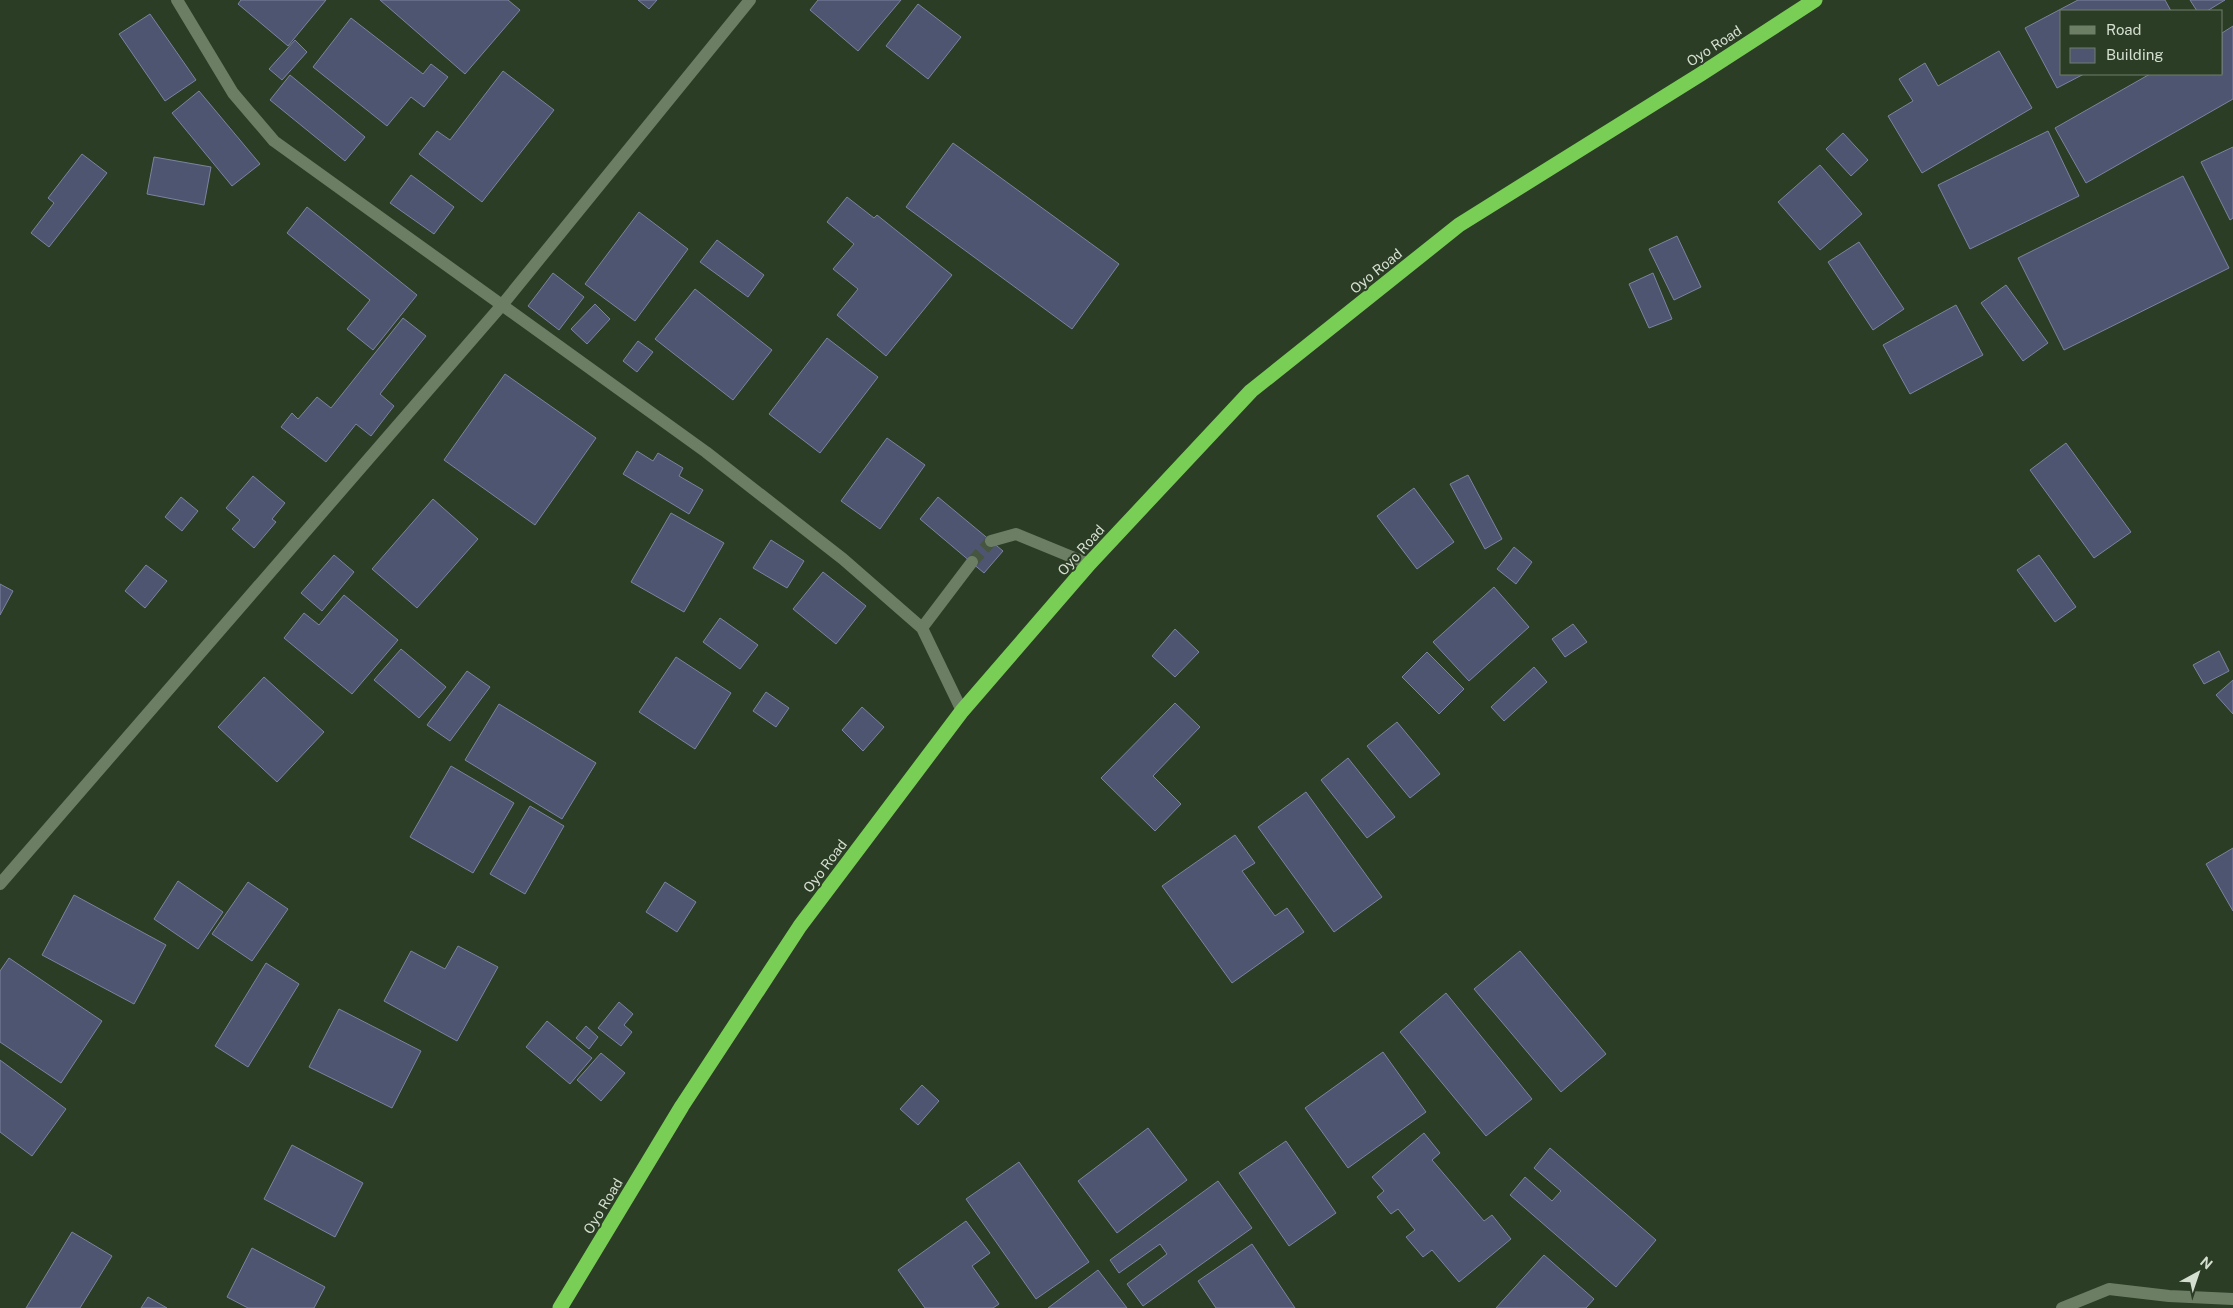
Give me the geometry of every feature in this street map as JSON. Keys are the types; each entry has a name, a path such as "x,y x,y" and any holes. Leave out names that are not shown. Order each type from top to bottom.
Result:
{"highway":[{"name":"Oyo Road","path":"560,1308 682,1106 800,926 962,711 1089,564 1251,391 1459,225 1701,74 1815,0"}],"street":[{"path":"177,0 233,93 274,141 706,452 843,559 922,628 962,711"},
{"path":"0,884 502,305 750,0"},
{"path":"991,541 1016,534 1089,564"},
{"path":"922,628 972,562"},
{"path":"2062,1308 2109,1289 2169,1296 2233,1299"}],"building":[{"path":"241,0 326,0 288,46 238,4"},
{"path":"380,0 508,0 520,10 465,74"},
{"path":"638,0 657,0 649,9"},
{"path":"818,0 901,0 858,51 810,10"},
{"path":"2078,0 2165,0 2170,10 2060,10 2060,75 2082,75 2057,88 2025,28"},
{"path":"2190,0 2225,0 2209,10 2196,10"},
{"path":"918,4 961,37 928,79 886,46"},
{"path":"150,14 196,80 165,101 119,34"},
{"path":"351,18 423,74 431,64 448,77 424,107 411,97 387,126 313,67"},
{"path":"2233,26 2233,99 2086,183 2055,128 2148,75 2223,75 2223,32"},
{"path":"295,40 307,52 282,80 269,69"},
{"path":"1999,51 2032,108 1922,173 1888,116 1913,101 1899,79 1925,63 1938,86"},
{"path":"503,71 554,110 482,202 419,154 437,131 450,140"},
{"path":"290,75 365,137 345,161 270,100"},
{"path":"199,91 260,164 232,186 172,113"},
{"path":"2048,131 2079,196 1970,249 1938,185"},
{"path":"1843,133 1868,160 1851,176 1826,149"},
{"path":"953,143 1119,264 1072,329 906,207"},
{"path":"2233,147 2233,218 2230,220 2201,162"},
{"path":"82,154 107,173 49,247 31,233 54,203 48,198"},
{"path":"154,157 211,167 204,205 147,194"},
{"path":"1820,165 1862,214 1820,250 1778,202"},
{"path":"411,175 454,207 434,234 390,203"},
{"path":"2183,176 2229,268 2064,350 2018,258"},
{"path":"847,197 874,218 877,215 952,275 886,356 837,315 858,289 833,269 854,244 827,222"},
{"path":"307,207 417,295 373,350 347,329 370,300 287,233"},
{"path":"639,212 688,249 635,321 585,284"},
{"path":"1677,236 1701,287 1674,300 1649,249"},
{"path":"717,240 764,275 748,297 700,262"},
{"path":"1859,242 1904,309 1873,330 1828,262"},
{"path":"553,273 584,297 559,330 528,306"},
{"path":"1653,273 1672,319 1649,328 1629,284"},
{"path":"2006,285 2048,343 2023,361 1981,303"},
{"path":"695,289 772,350 733,400 655,339"},
{"path":"595,304 610,319 587,344 571,329"},
{"path":"1956,305 1983,355 1910,394 1883,345"},
{"path":"403,318 426,336 380,394 394,406 371,436 356,424 326,462 281,427 292,413 298,419 317,397 331,408"},
{"path":"827,338 878,377 820,453 769,414"},
{"path":"638,341 653,352 637,372 623,361"},
{"path":"505,374 596,438 535,525 444,460"},
{"path":"887,438 925,465 880,529 841,501"},
{"path":"2066,443 2131,532 2094,558 2030,470"},
{"path":"637,451 653,461 658,453 683,468 679,476 703,490 689,514 623,474"},
{"path":"1468,475 1502,539 1485,549 1450,484"},
{"path":"253,476 285,503 272,519 276,522 254,548 232,529 240,520 226,508"},
{"path":"1414,488 1454,542 1417,569 1377,516"},
{"path":"181,497 198,511 182,531 165,517"},
{"path":"938,497 1003,551 984,573 920,519"},
{"path":"433,499 478,539 417,608 372,569"},
{"path":"671,513 724,543 684,612 631,582"},
{"path":"771,540 804,561 787,588 753,568"},
{"path":"1514,547 1532,562 1516,584 1497,569"},
{"path":"334,555 354,572 322,611 301,593"},
{"path":"2039,555 2076,607 2055,622 2017,570"},
{"path":"146,565 167,581 145,608 125,591"},
{"path":"823,572 866,606 836,644 793,609"},
{"path":"0,584 13,591 0,615"},
{"path":"1494,587 1529,627 1469,681 1433,642"},
{"path":"344,595 398,640 352,694 284,638 304,613 319,625"},
{"path":"720,618 758,645 740,669 703,642"},
{"path":"1573,624 1587,642 1565,657 1552,639"},
{"path":"1175,629 1199,652 1175,677 1152,656"},
{"path":"401,649 446,687 419,718 374,680"},
{"path":"2219,651 2229,671 2204,684 2193,665"},
{"path":"1427,652 1464,689 1439,714 1402,677"},
{"path":"676,657 731,693 695,749 639,712"},
{"path":"1534,667 1547,682 1504,721 1491,707"},
{"path":"467,671 490,687 450,741 427,725"},
{"path":"264,677 324,732 277,782 218,727"},
{"path":"2233,680 2233,714 2216,695"},
{"path":"766,692 789,708 776,727 753,711"},
{"path":"1175,703 1200,727 1153,776 1181,804 1155,831 1101,778"},
{"path":"499,704 596,763 562,819 465,760"},
{"path":"862,707 884,727 863,751 842,730"},
{"path":"1397,722 1440,774 1410,798 1367,746"},
{"path":"1348,758 1395,817 1367,838 1321,780"},
{"path":"451,766 514,803 473,873 410,837"},
{"path":"1306,792 1382,897 1334,932 1258,827"},
{"path":"530,806 564,826 525,894 490,874"},
{"path":"1235,835 1255,863 1242,871 1275,916 1287,908 1304,932 1232,983 1162,886"},
{"path":"2233,848 2233,911 2206,864"},
{"path":"178,881 223,912 198,949 154,919"},
{"path":"248,882 288,909 252,961 212,934"},
{"path":"665,882 696,902 677,932 646,912"},
{"path":"74,895 166,945 134,1004 42,955"},
{"path":"458,946 498,967 457,1041 384,1001 411,951 445,969"},
{"path":"1520,951 1606,1054 1561,1092 1474,989"},
{"path":"9,958 102,1021 61,1083 0,1042 0,971"},
{"path":"266,963 299,984 248,1067 215,1046"},
{"path":"1446,993 1532,1099 1486,1136 1400,1032"},
{"path":"619,1002 633,1014 624,1025 632,1032 621,1046 598,1028"},
{"path":"339,1009 421,1051 392,1108 309,1067"},
{"path":"547,1021 592,1058 570,1084 526,1047"},
{"path":"586,1026 598,1037 589,1049 576,1038"},
{"path":"1383,1052 1426,1112 1348,1168 1305,1108"},
{"path":"601,1053 625,1073 601,1101 577,1080"},
{"path":"0,1060 66,1109 32,1156 0,1132"},
{"path":"922,1085 939,1101 918,1125 900,1109"},
{"path":"1148,1128 1187,1180 1117,1233 1078,1181"},
{"path":"1424,1133 1440,1153 1432,1160 1484,1221 1492,1215 1511,1239 1459,1282 1432,1250 1423,1257 1406,1237 1415,1230 1398,1209 1391,1214 1377,1197 1384,1191 1372,1177"},
{"path":"1286,1141 1336,1213 1289,1246 1239,1173"},
{"path":"292,1145 363,1183 335,1237 264,1199"},
{"path":"1550,1148 1656,1240 1616,1287 1510,1195 1525,1177 1552,1201 1561,1191 1534,1168"},
{"path":"1019,1162 1089,1262 1036,1299 966,1199"},
{"path":"1218,1181 1252,1228 1143,1306 1127,1284 1167,1254 1160,1244 1119,1273 1110,1260"},
{"path":"966,1221 990,1253 972,1266 999,1304 993,1308 925,1308 898,1270"},
{"path":"72,1232 112,1256 80,1308 26,1308"},
{"path":"1252,1244 1295,1308 1216,1308 1198,1281"},
{"path":"252,1248 325,1287 314,1308 248,1308 227,1297"},
{"path":"1544,1255 1594,1299 1586,1308 1496,1308"},
{"path":"1098,1270 1127,1308 1048,1308"},
{"path":"148,1297 167,1308 141,1308"}],"tunnel":[{"path":"972,562 991,541"}]}
